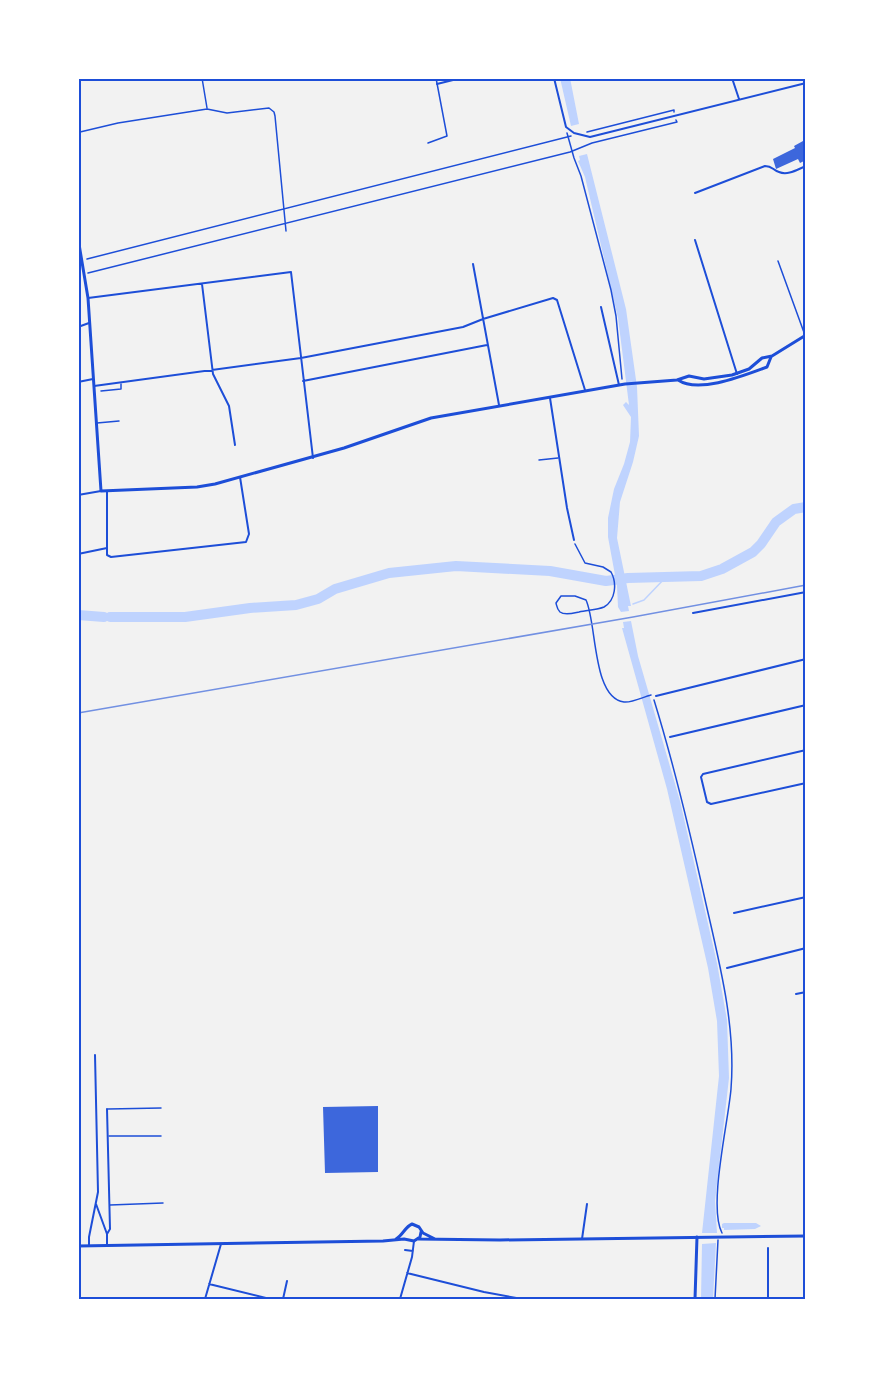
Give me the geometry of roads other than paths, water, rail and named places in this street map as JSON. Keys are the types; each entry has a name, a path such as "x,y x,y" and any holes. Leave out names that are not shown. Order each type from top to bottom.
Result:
{"street":[{"path":"438,84 461,78"},
{"path":"554,78 566,127 574,133 590,137 806,83"},
{"path":"732,78 740,99"},
{"path":"695,193 765,166 771,166 779,172 786,173 806,166"},
{"path":"78,238 88,298 101,491"},
{"path":"695,240 737,374"},
{"path":"473,264 498,405"},
{"path":"88,298 291,272 313,458"},
{"path":"202,284 213,370 229,406 235,445"},
{"path":"94,386 301,358 463,327 549,298 557,300 586,391"},
{"path":"601,308 619,385"},
{"path":"78,327 89,323"},
{"path":"78,495 101,491 197,487 313,458 421,421 498,405 625,384 677,380 689,376 710,378 737,374 749,369 762,358 772,356 806,336"},
{"path":"303,381 487,345"},
{"path":"677,380 690,385 735,379 767,367 772,356"},
{"path":"78,382 94,379"},
{"path":"550,398 573,540"},
{"path":"107,491 108,556 243,543 248,540 249,534 240,477"},
{"path":"78,554 107,548"},
{"path":"693,613 806,592"},
{"path":"654,695 806,659"},
{"path":"670,737 806,705"},
{"path":"806,750 701,776 707,802 711,804 806,783"},
{"path":"734,913 806,897"},
{"path":"727,968 806,948"},
{"path":"796,994 806,992"},
{"path":"89,1245 98,1192 95,1056"},
{"path":"107,1109 110,1229 107,1234"},
{"path":"96,1204 107,1234 107,1245"},
{"path":"582,1239 587,1204"},
{"path":"390,1241 401,1236 412,1224 417,1225 421,1232 439,1240"},
{"path":"405,1231 409,1240"},
{"path":"418,1239 421,1232"},
{"path":"78,1246 414,1241 418,1239 806,1236"},
{"path":"695,1299 699,1237"},
{"path":"400,1299 414,1241"},
{"path":"205,1299 221,1244"},
{"path":"768,1248 768,1299"},
{"path":"405,1250 413,1251"},
{"path":"407,1274 522,1299"},
{"path":"283,1299 287,1281"},
{"path":"209,1284 270,1299"}],"lane":[{"path":"428,143 447,136 436,78"},
{"path":"778,261 806,336"},
{"path":"101,391 121,389 120,383"},
{"path":"97,423 119,421"},
{"path":"539,460 559,458"},
{"path":"107,1109 161,1108"},
{"path":"108,1136 162,1136"},
{"path":"110,1204 163,1203"}],"water":[{"path":"560,78 570,78 579,124 571,126"},
{"path":"587,154 626,309 637,387 639,436 620,502 617,538 631,606 628,606 629,611 621,612 618,607 617,586 608,537 608,518 614,489 630,442 631,417 623,405 626,402 629,405 618,318 585,177 578,161 579,156"},
{"path":"631,621 638,656 680,801 717,963 727,1020 729,1078 715,1201 717,1233 702,1233 719,1076 717,1021 708,968 667,789 622,628 624,628 623,622"},
{"path":"756,1223 761,1226 755,1229 724,1230 722,1224"},
{"path":"716,1243 713,1299 701,1299 702,1244"}],"waterway":[{"path":"110,617 185,617 250,608 296,605 318,599 335,589 389,573 456,566 550,571 606,581 628,578 701,576 722,569 753,552 776,522 794,509 806,507"},
{"path":"633,604 644,600 666,577"},
{"path":"78,615 104,617"}],"railway":[{"path":"78,713 806,585"}]}
